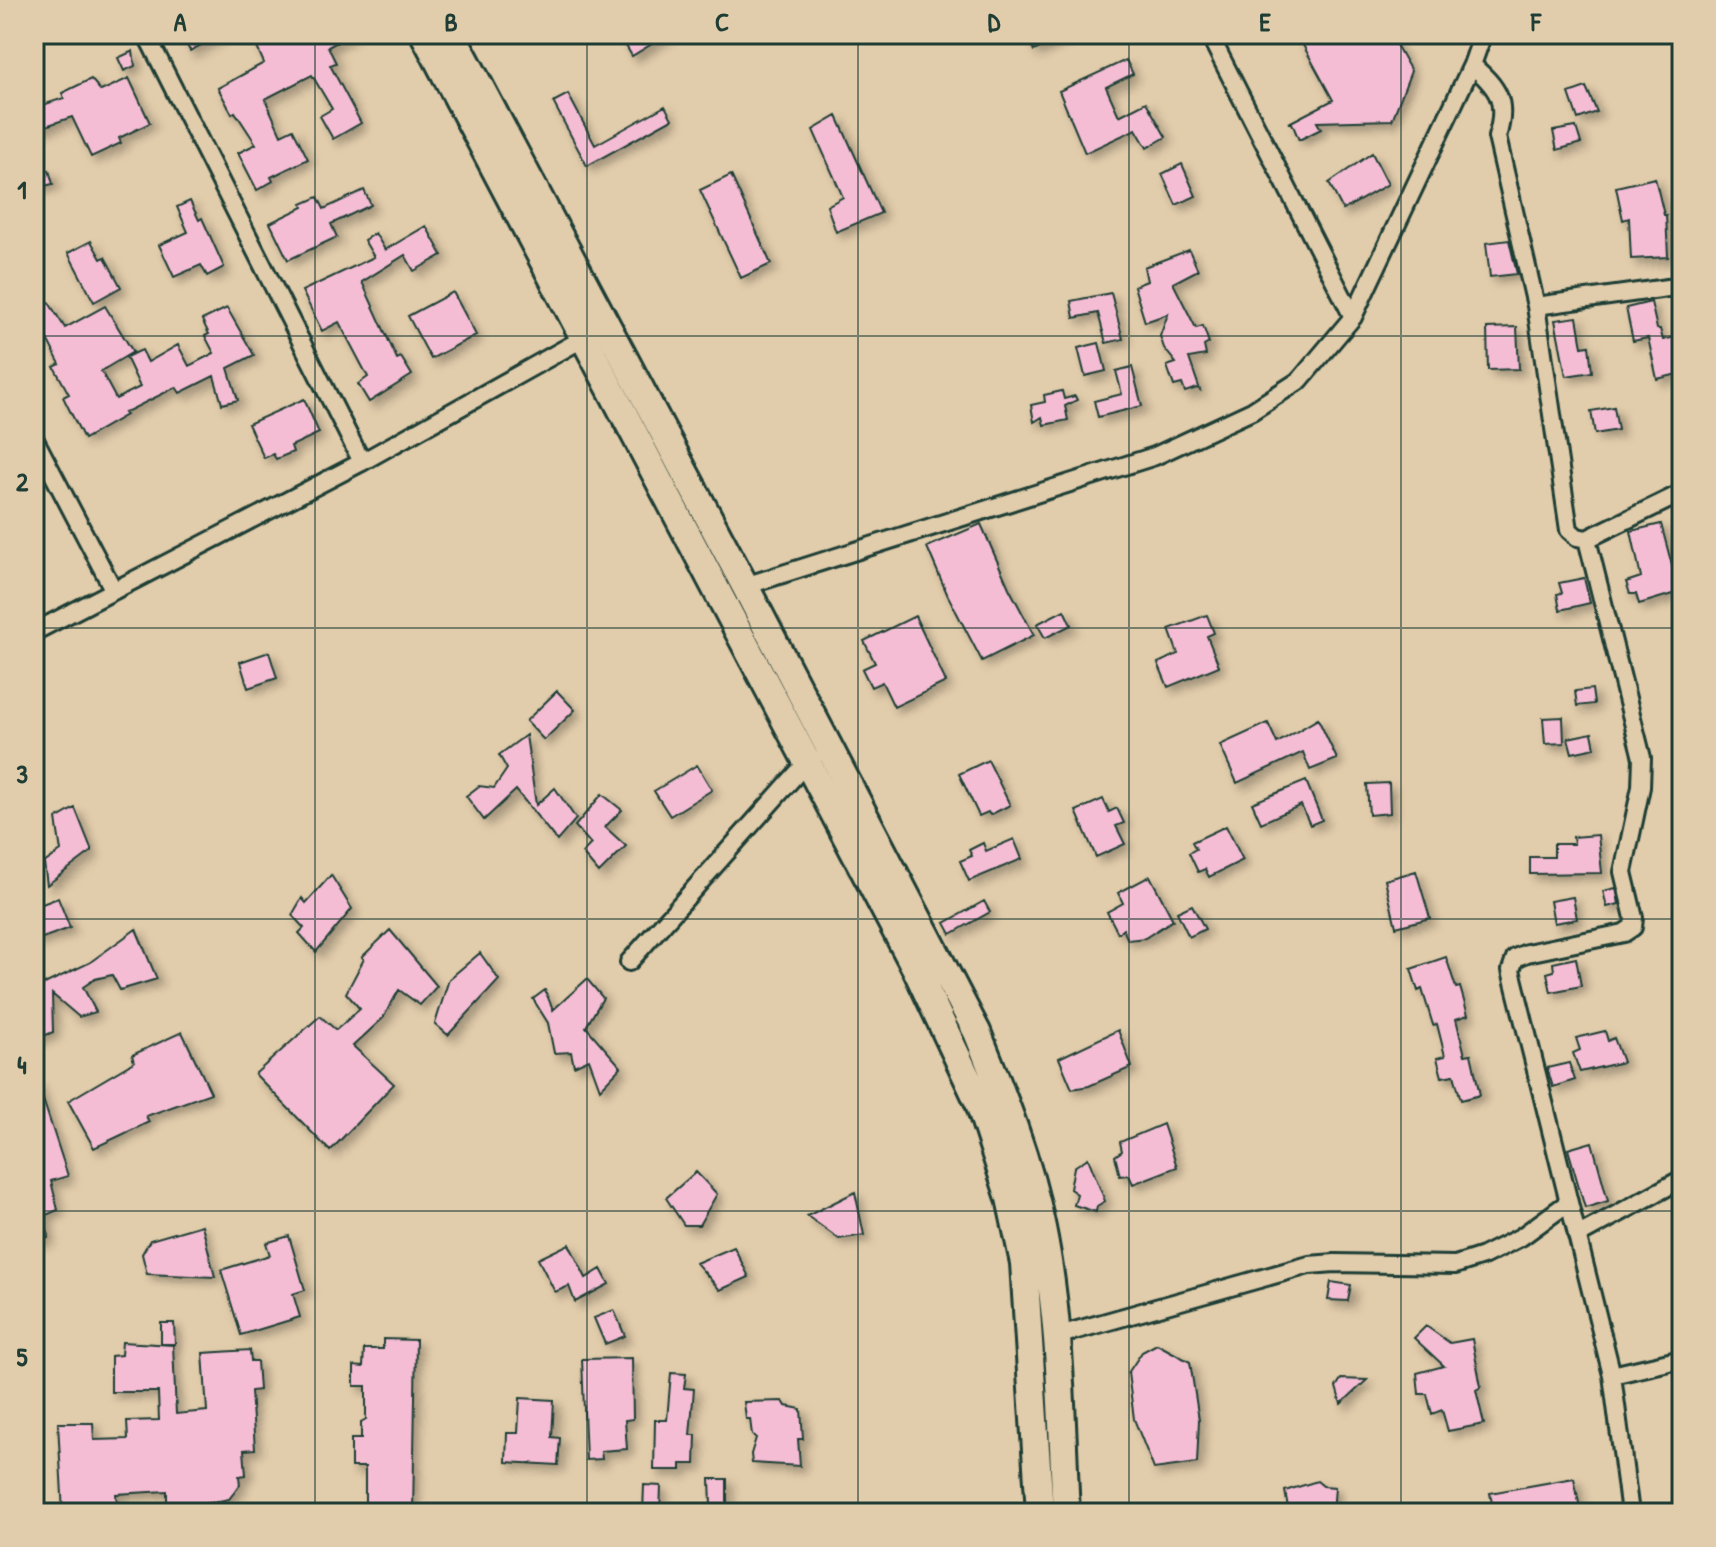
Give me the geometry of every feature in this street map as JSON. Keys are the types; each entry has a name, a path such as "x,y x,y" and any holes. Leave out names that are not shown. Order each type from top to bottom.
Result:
{"main road":[{"path":"424,34 584,338 977,1032 1027,1167 1042,1228 1056,1336 1066,1513"},
{"path":"452,34 745,586 818,756 972,1090 1010,1198 1024,1263 1040,1513"}],"street":[{"path":"146,34 362,462"},
{"path":"1209,34 1353,317"},
{"path":"745,586 1155,456 1252,411 1300,380 1353,317 1472,65 1483,34"},
{"path":"1472,65 1492,83 1502,102 1502,119 1497,137 1536,306 1569,530 1577,537 1587,539 1682,493"},
{"path":"1536,306 1682,286"},
{"path":"34,632 362,462 584,338"},
{"path":"34,438 113,589"},
{"path":"1587,539 1642,758 1641,787 1623,872 1634,918 1633,927 1624,933 1527,953 1515,958 1511,970 1612,1375 1630,1513"},
{"path":"629,962 818,756"},
{"path":"1577,1236 1682,1179"},
{"path":"1056,1336 1309,1265 1455,1265 1483,1256 1521,1237 1569,1202"},
{"path":"1612,1375 1682,1359"}],"building":[{"path":"181,34 222,34 190,51"},
{"path":"251,34 275,34 279,41 289,34 352,34 328,47 336,63 330,65 361,123 333,139 320,116 332,109 312,75 265,99 281,135 293,129 308,159 271,177 273,181 257,190 238,153 256,144 235,112 232,114 218,88 264,63"},
{"path":"619,34 668,34 632,56"},
{"path":"1026,34 1070,34 1034,51"},
{"path":"1297,34 1390,34 1411,71 1392,120 1317,122 1321,129 1299,140 1292,123 1289,123 1333,100"},
{"path":"133,51 135,66 124,71 118,58"},
{"path":"1126,60 1133,74 1106,87 1119,116 1146,102 1166,137 1147,148 1136,129 1085,153 1059,91"},
{"path":"129,78 150,123 119,138 121,143 91,157 72,117 34,130 34,108 64,98 62,93 91,79 101,91"},
{"path":"1586,87 1597,112 1578,119 1569,93"},
{"path":"568,94 595,145 665,106 672,119 587,166 553,102"},
{"path":"837,116 881,213 836,232 827,206 843,197 813,130"},
{"path":"1576,127 1581,143 1557,150 1553,131"},
{"path":"1372,153 1388,184 1343,210 1329,183"},
{"path":"1182,164 1196,196 1176,205 1162,174"},
{"path":"49,170 53,184 34,188 34,174"},
{"path":"731,175 771,264 741,278 700,190"},
{"path":"1655,178 1666,215 1668,257 1631,259 1629,218 1623,220 1616,187"},
{"path":"364,190 371,205 331,224 337,237 288,260 270,223 318,197 324,209"},
{"path":"190,201 199,220 202,218 224,267 207,276 201,265 174,277 159,245 188,232 177,207"},
{"path":"426,226 442,255 414,271 405,255 362,282 397,359 401,357 412,375 369,402 358,384 368,377 339,322 322,331 302,291 374,257 364,240 375,233 385,250"},
{"path":"1509,240 1517,274 1490,277 1486,243"},
{"path":"91,241 101,259 105,257 121,287 94,302 68,253"},
{"path":"1189,250 1198,270 1173,283 1196,328 1203,326 1209,343 1204,346 1206,355 1189,358 1200,390 1185,392 1182,384 1174,386 1167,366 1176,363 1164,348 1160,336 1168,314 1145,322 1134,286 1147,281 1144,267"},
{"path":"453,292 476,335 431,359 408,316"},
{"path":"1111,293 1123,339 1106,343 1098,313 1074,318 1071,301"},
{"path":"48,301 65,328 105,306 133,352 101,371 116,399 140,387 126,357 142,350 148,362 178,345 189,366 214,353 205,336 209,334 202,320 227,308 254,355 228,368 238,400 222,404 214,376 180,393 176,387 124,413 126,415 84,439 63,397 69,394 54,367 60,364 45,335 41,337 34,326 34,309"},
{"path":"1651,302 1657,329 1660,329 1663,340 1679,336 1682,373 1657,379 1648,338 1633,341 1626,308"},
{"path":"1577,317 1582,347 1589,346 1592,372 1566,376 1555,320"},
{"path":"1517,327 1519,369 1488,370 1487,328"},
{"path":"1099,343 1106,371 1085,376 1078,348"},
{"path":"1132,367 1142,406 1098,417 1094,401 1122,394 1116,371"},
{"path":"1062,391 1064,399 1075,396 1077,400 1065,406 1068,420 1044,425 1042,417 1034,422 1031,405 1045,402 1044,395"},
{"path":"304,399 319,433 291,446 293,452 276,459 273,454 264,458 248,424"},
{"path":"1614,407 1618,430 1595,434 1591,411"},
{"path":"981,524 1034,635 982,661 927,547"},
{"path":"1661,524 1679,592 1639,604 1636,594 1630,594 1626,582 1641,577 1631,531"},
{"path":"1584,578 1590,603 1560,610 1557,594 1562,593 1559,583"},
{"path":"1064,610 1071,625 1045,638 1037,624"},
{"path":"1207,615 1214,633 1207,636 1219,666 1168,687 1158,663 1178,654 1169,629"},
{"path":"915,616 946,682 894,707 882,682 871,687 862,669 875,663 864,641"},
{"path":"269,652 277,678 248,688 240,662"},
{"path":"1592,689 1594,704 1577,706 1575,691"},
{"path":"557,691 575,710 544,740 526,721"},
{"path":"1563,717 1564,743 1545,744 1543,718"},
{"path":"1318,719 1337,759 1310,770 1303,752 1237,783 1220,745 1268,723 1277,743"},
{"path":"1592,733 1595,748 1572,753 1568,738"},
{"path":"526,735 536,805 555,788 576,819 557,841 516,790 484,820 466,796 479,786 494,788 507,769 499,755"},
{"path":"988,760 1010,805 990,815 988,812 979,816 959,774"},
{"path":"697,765 712,790 670,816 654,791"},
{"path":"1306,781 1322,820 1310,825 1301,805 1261,823 1252,803"},
{"path":"1389,783 1390,813 1369,815 1367,784"},
{"path":"602,794 622,810 605,827 626,846 599,873 582,853 591,844 575,826"},
{"path":"1103,799 1109,812 1117,808 1124,823 1116,826 1125,844 1096,857 1076,811"},
{"path":"75,808 92,851 47,885 44,863 61,851 56,819"},
{"path":"1226,826 1243,860 1209,877 1205,869 1198,872 1189,853 1196,849 1192,842"},
{"path":"1598,835 1602,873 1530,874 1530,857 1554,857 1554,844 1574,844 1573,837"},
{"path":"1014,839 1022,859 969,881 960,861 972,856 969,850 983,843 986,851"},
{"path":"1416,871 1430,918 1396,927 1385,880"},
{"path":"331,875 352,909 316,952 299,933 304,928 292,915 302,898 306,903"},
{"path":"1150,876 1173,920 1145,938 1128,940 1123,929 1118,933 1107,912 1123,903 1118,893"},
{"path":"1616,888 1619,904 1607,907 1603,891"},
{"path":"1573,897 1577,919 1554,923 1550,901"},
{"path":"58,898 70,928 34,941 34,907"},
{"path":"984,901 990,912 951,934 945,923"},
{"path":"1192,905 1205,929 1189,937 1177,912"},
{"path":"136,929 157,979 120,990 112,975 95,979 83,987 96,1012 79,1017 52,994 53,1032 34,1040 34,989 89,963"},
{"path":"390,930 437,986 420,1005 399,990 383,1018 353,1046 394,1084 330,1151 255,1074 320,1016 336,1030 360,1009 346,993 364,959 362,957"},
{"path":"480,953 499,980 448,1035 435,1024 449,979"},
{"path":"1446,957 1456,988 1460,987 1468,1015 1456,1019 1465,1055 1471,1054 1480,1095 1461,1100 1454,1075 1442,1077 1437,1058 1445,1056 1437,1024 1433,1025 1422,989 1418,991 1411,969"},
{"path":"1576,958 1581,986 1551,992 1547,973 1554,971 1553,963"},
{"path":"587,979 603,998 586,1027 621,1067 600,1089 589,1059 574,1066 571,1052 554,1053 548,1023 533,999 545,990 553,1010"},
{"path":"1118,1030 1132,1067 1089,1086 1072,1089 1059,1058"},
{"path":"1605,1031 1608,1041 1614,1038 1623,1062 1580,1072 1573,1053 1580,1050 1576,1038"},
{"path":"182,1032 211,1093 146,1116 149,1122 94,1148 68,1101 134,1062 132,1055"},
{"path":"1569,1063 1575,1080 1553,1087 1547,1068"},
{"path":"34,1081 37,1081 68,1176 51,1181 58,1210 46,1215 48,1238 34,1242"},
{"path":"1163,1124 1177,1167 1133,1184 1129,1175 1120,1176 1115,1156 1122,1151 1120,1142"},
{"path":"1592,1142 1608,1201 1585,1208 1568,1149"},
{"path":"1088,1158 1105,1201 1097,1206 1096,1212 1074,1205 1077,1194 1070,1189 1074,1167"},
{"path":"696,1172 717,1194 699,1225 684,1225 666,1198"},
{"path":"855,1192 864,1235 839,1239 807,1216"},
{"path":"202,1225 215,1277 147,1274 142,1254 150,1240"},
{"path":"289,1236 305,1290 293,1294 300,1317 241,1335 221,1270 270,1255 266,1243"},
{"path":"569,1244 586,1278 601,1269 609,1284 575,1302 569,1286 555,1292 538,1259"},
{"path":"734,1247 749,1277 720,1290 696,1263"},
{"path":"1331,1282 1351,1285 1348,1301 1328,1300"},
{"path":"614,1310 625,1336 605,1344 594,1318"},
{"path":"161,1323 174,1323 175,1344 161,1344"},
{"path":"1426,1326 1450,1343 1472,1339 1481,1387 1476,1390 1484,1424 1448,1431 1442,1410 1432,1414 1427,1394 1419,1394 1417,1373 1444,1366 1414,1338"},
{"path":"383,1339 416,1340 413,1513 354,1513 365,1503 365,1467 351,1467 351,1439 361,1439 361,1422 366,1419 366,1386 354,1386 354,1366 363,1367 364,1349 383,1349"},
{"path":"122,1342 173,1345 176,1414 207,1411 203,1353 250,1350 251,1361 257,1361 259,1390 251,1391 255,1449 244,1450 246,1475 239,1476 240,1485 229,1499 198,1505 199,1513 185,1513 185,1504 167,1504 167,1491 116,1494 118,1513 63,1513 58,1423 93,1423 94,1440 128,1439 127,1421 159,1420 158,1392 111,1392 111,1356 121,1355"},
{"path":"1157,1344 1190,1362 1199,1420 1197,1463 1154,1469 1134,1419 1128,1373 1142,1352"},
{"path":"632,1358 633,1419 625,1420 627,1449 601,1451 602,1459 586,1460 582,1359"},
{"path":"671,1373 686,1374 684,1388 694,1389 690,1435 696,1435 695,1464 681,1464 681,1470 654,1470 655,1420 667,1420"},
{"path":"1341,1379 1367,1380 1341,1404 1336,1387"},
{"path":"520,1398 554,1400 552,1437 560,1438 558,1465 506,1462 507,1433 518,1433"},
{"path":"783,1401 786,1406 801,1409 803,1439 798,1439 800,1466 752,1463 751,1454 756,1438 752,1435 750,1419 746,1419 744,1402"},
{"path":"1574,1478 1581,1513 1494,1513 1490,1493"},
{"path":"710,1479 727,1479 727,1505 711,1505"},
{"path":"1317,1481 1323,1486 1335,1487 1333,1513 1289,1513 1285,1491"},
{"path":"644,1485 661,1486 660,1513 643,1513"}]}
